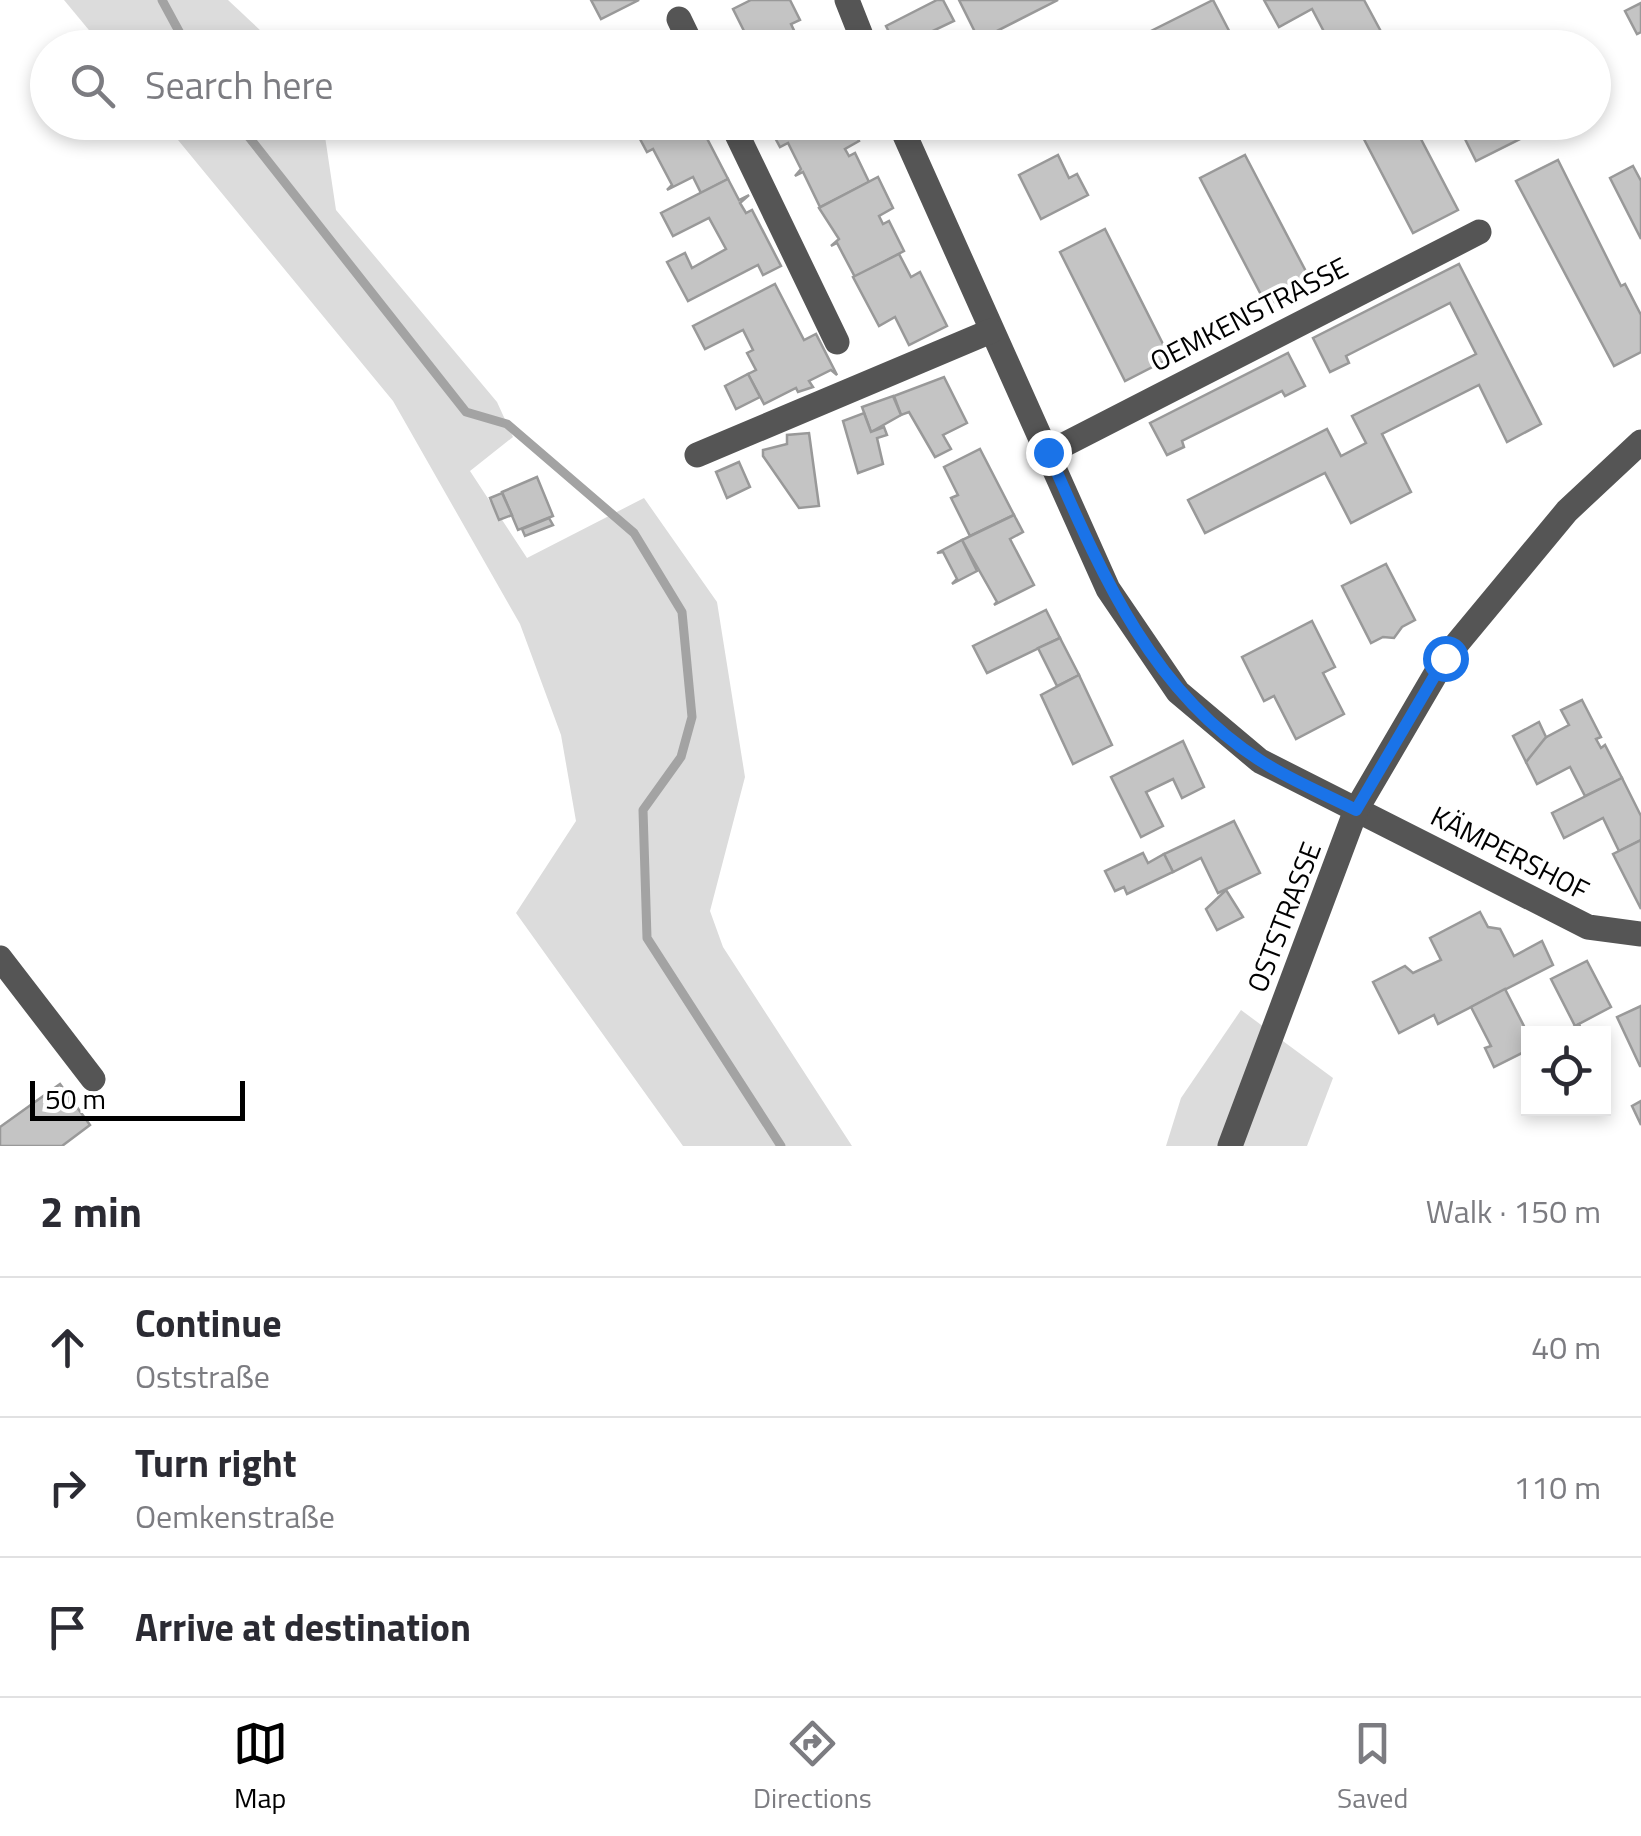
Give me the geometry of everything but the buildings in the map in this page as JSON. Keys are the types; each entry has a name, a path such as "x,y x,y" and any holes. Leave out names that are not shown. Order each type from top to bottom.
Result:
{"street":[{"path":"848,0 859,30"},
{"path":"679,19 685,30"},
{"path":"741,140 837,342"},
{"path":"907,140 1108,589 1178,692 1260,761 1356,810"},
{"name":"OEMKENSTRASSE","path":"1048,452 1479,232"},
{"path":"698,456 991,331"},
{"name":"OSTSTRASSE","path":"1230,1146 1356,810 1445,658 1567,512 1641,442"},
{"name":"KÄMPERSHOF","path":"1356,810 1588,926 1641,934"},
{"path":"0,958 92,1079"}],"shaded area":[{"path":"64,0 228,0 260,30 89,30"},
{"path":"178,140 326,140 336,210 497,402 513,437 470,471 527,558 644,498 717,602 745,777 710,911 723,947 852,1146 683,1146 516,913 576,821 561,735 520,624 393,401"},
{"path":"1241,1010 1333,1078 1307,1146 1166,1146 1181,1098"}],"waterway":[{"path":"162,0 178,30"},
{"path":"251,140 466,412 507,424 634,533 682,612 692,717 681,757 643,810 647,938 781,1146"}],"route":[{"path":"1048,452 1108,589 1178,692 1260,761 1356,810 1445,658"}]}
